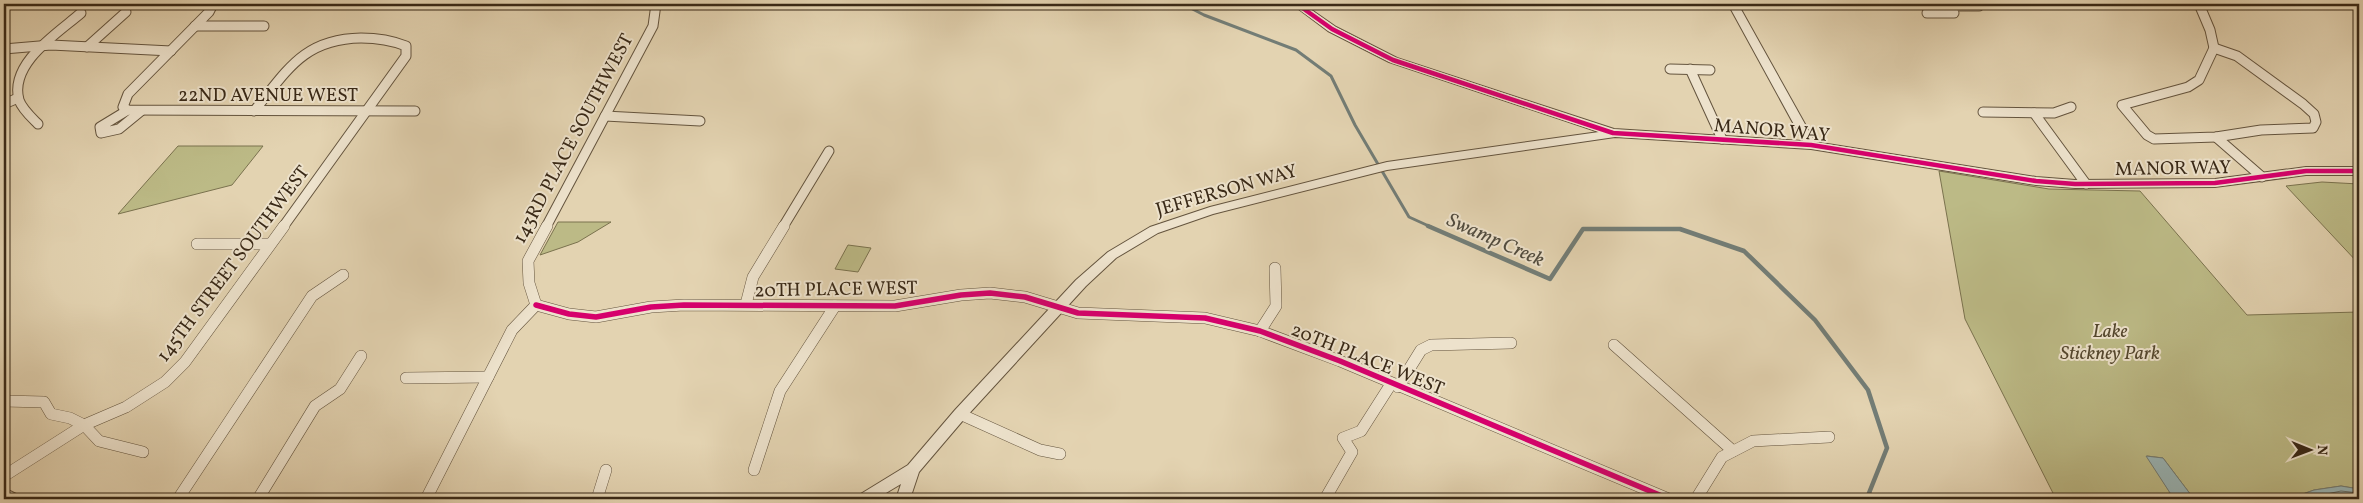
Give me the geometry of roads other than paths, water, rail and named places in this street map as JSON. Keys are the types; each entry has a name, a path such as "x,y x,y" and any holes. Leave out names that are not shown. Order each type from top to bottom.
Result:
{"street":[{"path":"141,111 125,128 114,133 101,134 100,127 126,109 128,94 196,26 214,6 213,4"},
{"name":"143RD PLACE SOUTHWEST","path":"536,305 529,283 528,261 652,26 656,4"},
{"name":"MANOR WAY","path":"1297,4 1332,29 1393,60 1613,133 1811,145 2036,181 2086,184 2215,184 2306,171 2359,171"},
{"path":"1733,4 1811,145"},
{"path":"2199,4 2210,30 2214,48 2199,80 2188,87 2122,105 2147,135 2154,139 2165,140 2216,138 2261,130 2313,128 2316,122 2314,114 2237,56 2214,48"},
{"path":"1948,5 1979,6"},
{"path":"1927,13 1954,13 1948,5"},
{"path":"87,47 126,12"},
{"path":"38,124 22,107 16,85 21,74 42,46 82,13"},
{"path":"196,26 264,26"},
{"name":"145TH STREET SOUTHWEST","path":"4,476 84,425 126,407 144,396 178,369 406,56 406,46 394,40 370,38 337,39 316,46 302,56 254,110"},
{"path":"4,49 42,46 171,51"},
{"path":"1670,69 1710,70"},
{"path":"1690,70 1722,139"},
{"path":"4,104 18,98"},
{"path":"1983,112 2054,113 2071,108"},
{"name":"22ND AVENUE WEST","path":"126,109 141,111 415,111"},
{"path":"2034,112 2086,184"},
{"path":"605,116 700,122"},
{"name":"JEFFERSON WAY","path":"864,499 913,469 1058,306 1112,255 1154,230 1210,211 1387,166 1613,133"},
{"path":"2216,138 2262,177"},
{"path":"746,304 754,277 829,151"},
{"path":"197,244 270,244"},
{"path":"1260,330 1276,306 1275,268"},
{"path":"178,499 312,296 343,275"},
{"name":"20TH PLACE WEST","path":"536,305 569,314 596,317 651,307 746,304 895,306 926,302 961,294 990,293 1026,297 1078,313 1107,316 1204,318 1260,330 1340,361 1395,386 1670,499"},
{"path":"426,499 512,330 536,305"},
{"path":"754,470 780,391 835,306"},
{"path":"1325,499 1352,452 1343,438 1361,431 1421,350 1431,345 1511,344"},
{"path":"1614,345 1733,452"},
{"path":"258,499 315,406 340,389 361,356"},
{"path":"406,378 488,377"},
{"path":"4,401 44,402 51,414 70,418 84,425 99,441 143,452"},
{"path":"960,414 1040,450 1060,454"},
{"path":"1696,499 1722,457 1752,441 1829,437"},
{"path":"902,499 913,469"},
{"path":"597,499 606,470"},
{"path":"4,494 13,499"}],"water":[{"path":"2146,456 2163,458 2194,499 2174,499"},
{"path":"2341,486 2359,489 2359,499 2289,499 2314,490"}],"waterway":[{"name":"Swamp Creek","path":"1183,4 1204,15 1296,50 1331,76 1355,125 1409,217 1431,227"},
{"name":"Swamp Creek","path":"1428,226 1550,279 1583,229 1680,229 1744,251 1815,320 1868,390 1887,448 1869,493 1875,499"}],"park label":[{"name":"Lake Stickney Park","path":"2110,341"}]}
